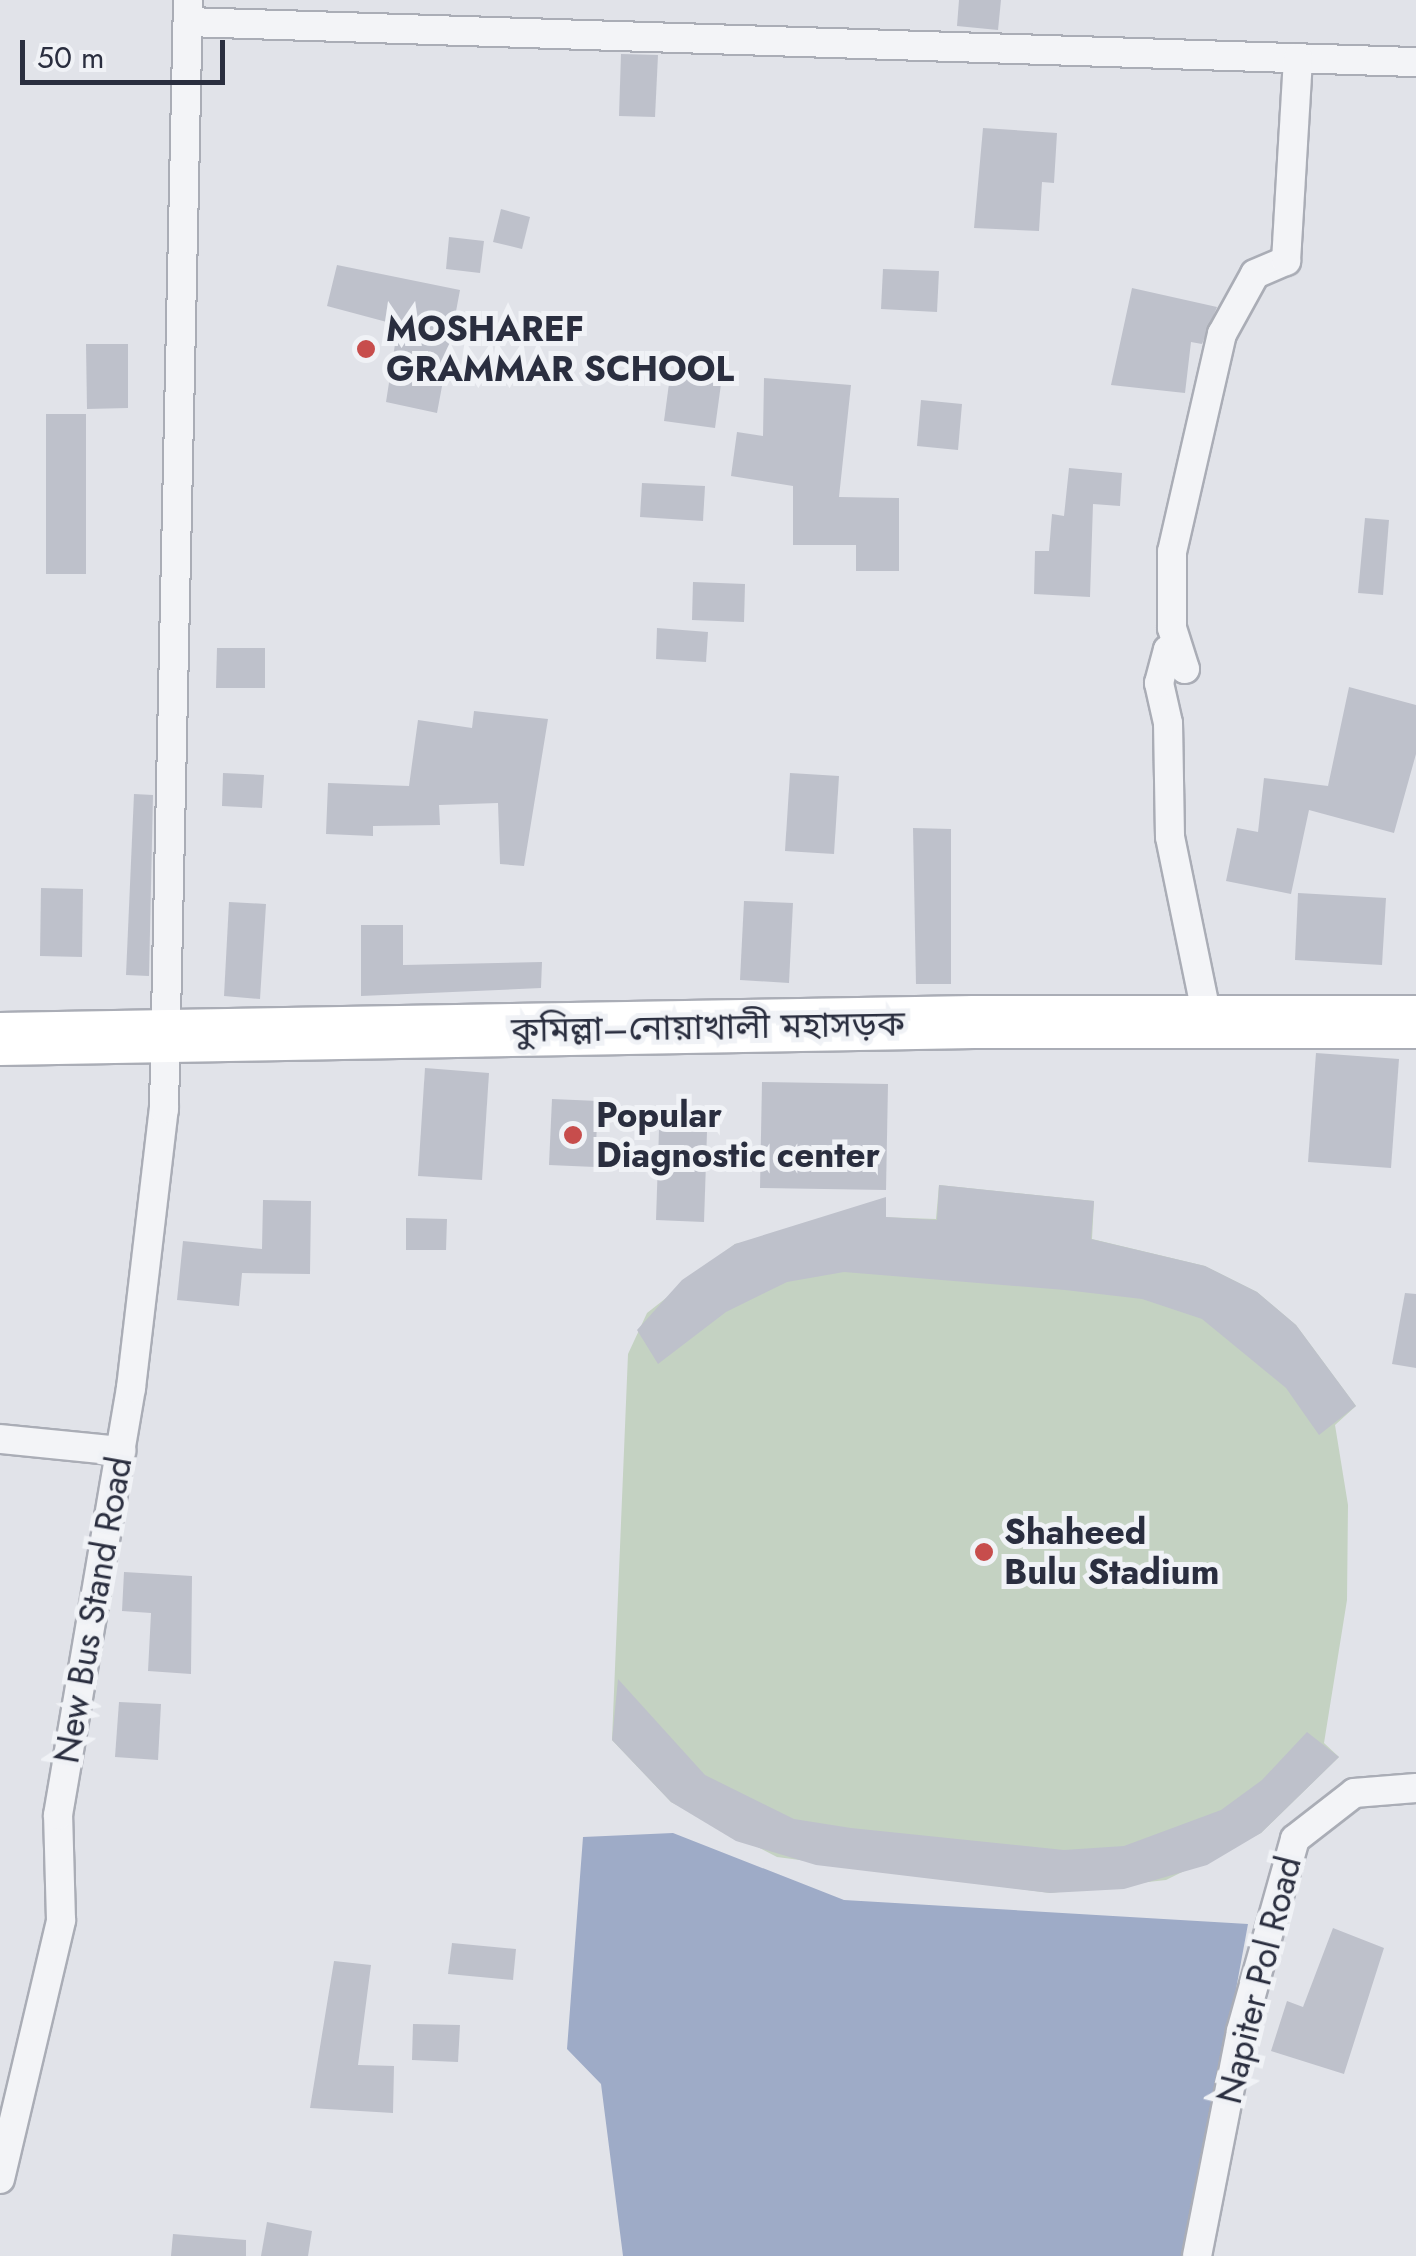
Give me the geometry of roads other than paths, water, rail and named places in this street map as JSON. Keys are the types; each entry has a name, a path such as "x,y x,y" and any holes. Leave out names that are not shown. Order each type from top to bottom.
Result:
{"highway":[{"name":"কুমিল্লা–নোয়াখালী মহাসড়ক","path":"0,1039 1416,1022"}],"street":[{"path":"188,11 1416,62"},
{"name":"New Bus Stand Road","path":"0,2179 60,1920 58,1815 121,1451 168,1035 188,11"},
{"path":"1208,1022 1170,838 1168,723 1159,683 1168,650 1186,670 1172,628 1172,552 1222,334 1255,274 1286,261 1298,58"},
{"path":"0,1438 121,1451"},
{"name":"Napiter Pol Road","path":"1197,2256 1241,2030 1295,1839 1354,1794 1416,1788"}],"water":[{"path":"673,1833 844,1900 1248,1924 1187,2256 623,2256 601,2084 567,2049 583,1837"}],"place":[{"name":"MOSHAREF GRAMMAR SCHOOL","path":"366,349"},
{"name":"Popular Diagnostic center","path":"573,1135"},
{"name":"Shaheed Bulu Stadium","path":"984,1552"}]}
